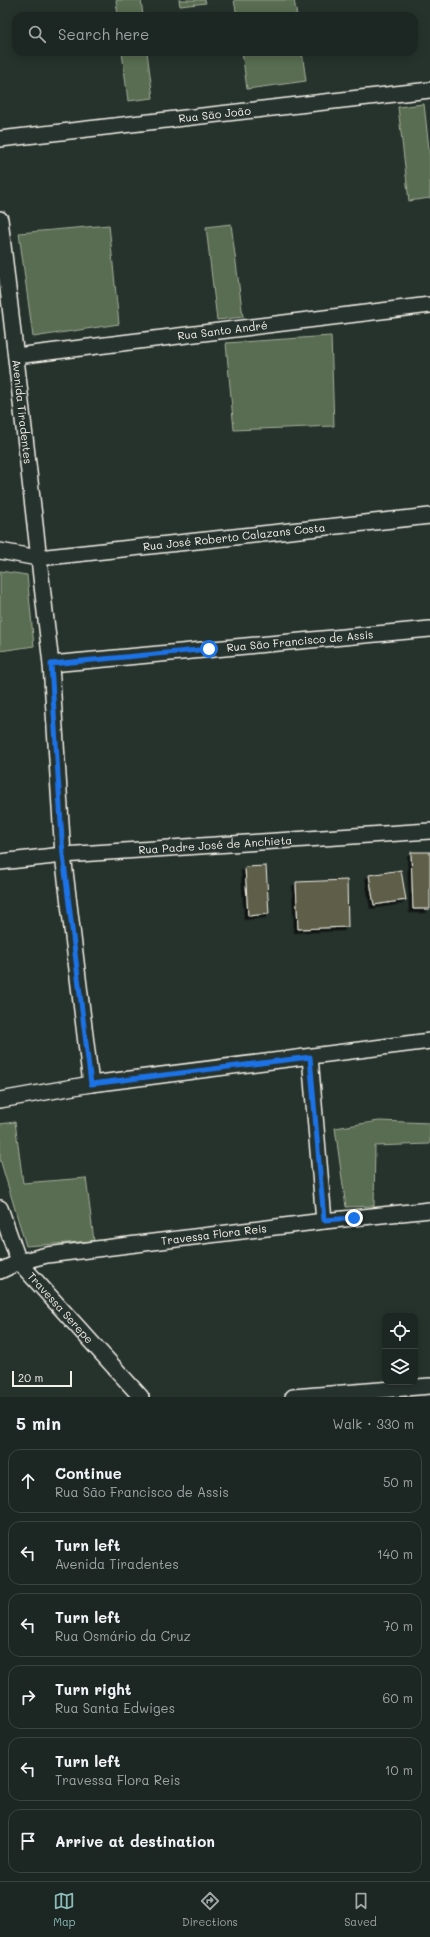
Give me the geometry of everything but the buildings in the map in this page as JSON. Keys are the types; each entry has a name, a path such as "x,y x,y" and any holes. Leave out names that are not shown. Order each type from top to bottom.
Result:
{"street":[{"name":"Rua São João","path":"0,139 430,90"},
{"name":"Avenida Tiradentes","path":"0,219 1,240 16,356 51,664 63,855 91,1084"},
{"name":"Rua Santo André","path":"16,356 430,305"},
{"name":"Rua José Roberto Calazans Costa","path":"38,558 430,516"},
{"path":"0,551 38,558"},
{"name":"Rua São Francisco de Assis","path":"51,664 430,629"},
{"name":"Rua Padre José de Anchieta","path":"0,862 63,855 430,831"},
{"path":"0,1100 91,1084 430,1041"},
{"path":"310,1057 324,1220"},
{"name":"Travessa Serepe","path":"0,1208 18,1262 141,1397"},
{"name":"Travessa Flora Reis","path":"0,1271 18,1262 47,1255 324,1220 430,1210"},
{"path":"293,1397 378,1394 430,1386"}],"green space":[{"path":"116,0 141,0 142,12 118,12"},
{"path":"179,0 205,0 206,3 180,6"},
{"path":"234,0 294,0 296,12 236,12"},
{"path":"122,56 148,56 153,98 128,101"},
{"path":"243,56 303,56 306,81 247,89"},
{"path":"424,104 430,158 430,198 409,201 398,107"},
{"path":"231,224 243,317 217,320 206,227"},
{"path":"109,225 119,324 33,337 19,233"},
{"path":"331,336 334,426 234,430 226,343"},
{"path":"0,571 27,575 34,646 0,651"},
{"path":"379,1121 430,1123 430,1144 375,1146 374,1206 346,1207 335,1128"},
{"path":"15,1122 23,1183 86,1178 94,1241 26,1246 0,1159 0,1124"}],"route":[{"path":"209,649 51,664 63,855 91,1084 310,1057 324,1220 354,1218"}]}
